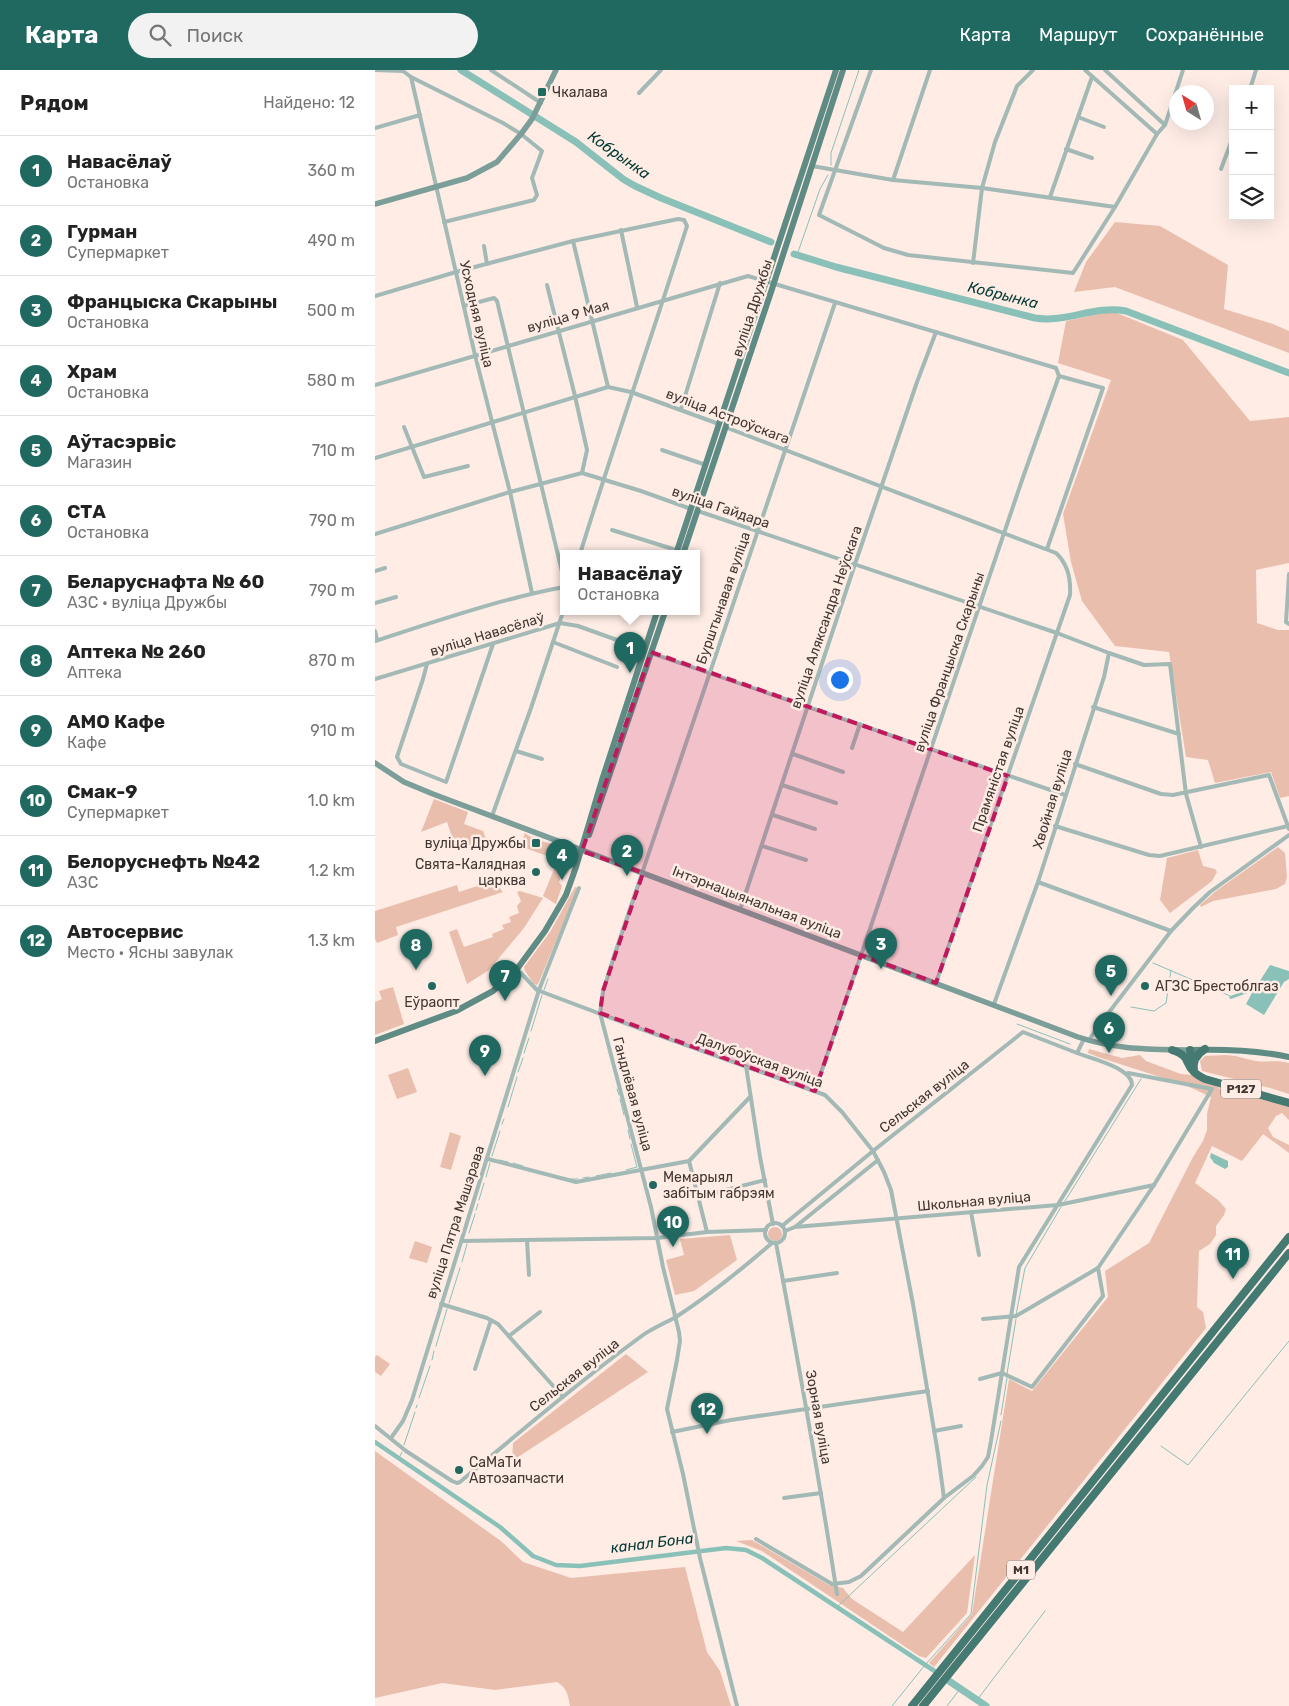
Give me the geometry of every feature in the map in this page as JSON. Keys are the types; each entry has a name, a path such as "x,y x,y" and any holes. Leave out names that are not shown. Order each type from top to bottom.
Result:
{"highway":[{"path":"1195,1073 1193,1065 1195,1060 1198,1054 1205,1049"},
{"path":"1172,1050 1183,1054 1195,1073"},
{"path":"1190,1050 1192,1068 1195,1073"},
{"name":"Р127","path":"1195,1073 1205,1079 1289,1103"},
{"name":"М1","path":"912,1706 1289,1237"},
{"name":"М1","path":"923,1706 1289,1253"}],"main road":[{"path":"375,204 467,178 497,162 532,119 556,70"},
{"name":"вуліца Дружбы","path":"722,425 733,382 770,283 809,165 818,125 836,70"},
{"name":"вуліца Дружбы","path":"675,550 759,327 779,244 843,70"},
{"path":"685,550 699,511 695,506 707,467"},
{"path":"685,550 694,514 691,509"},
{"path":"375,1041 468,1006 493,992 517,969 539,941 566,895 656,615"},
{"path":"651,652 648,647 656,615"},
{"path":"582,850 592,828 664,615"},
{"path":"638,691 647,656 644,650"},
{"name":"Інтэрнацыянальная вуліца","path":"375,764 404,782 1086,1040 1102,1045 1135,1049 1190,1050"},
{"path":"1190,1050 1205,1049 1265,1053 1289,1057"}],"street":[{"path":"375,70 403,71 411,77 521,134 542,151 532,178 537,195 536,198 445,222"},
{"path":"491,70 541,103"},
{"path":"639,93 661,70"},
{"path":"871,70 819,215 885,248 908,255 1073,273 1115,207 1157,134 1165,126 1183,70"},
{"path":"893,180 930,70"},
{"path":"973,263 982,188 995,142 1017,86 1033,70"},
{"path":"1085,70 1157,134"},
{"path":"1105,70 1165,126"},
{"path":"1251,85 1256,70"},
{"name":"Усходняя вуліца","path":"411,77 475,355 510,492 532,593"},
{"path":"1050,197 1092,77"},
{"path":"375,128 420,115"},
{"path":"1078,117 1104,127"},
{"path":"1221,169 1229,148"},
{"path":"1067,149 1093,158"},
{"path":"809,165 893,180 982,188 1115,207"},
{"path":"375,296 573,241 621,230 684,220 687,226 664,300 631,392 581,550"},
{"path":"621,230 637,307"},
{"path":"573,241 608,387"},
{"path":"484,246 487,264"},
{"name":"вуліца 9 Мая","path":"375,385 721,282 748,276 1056,368 1059,376"},
{"path":"681,409 721,282"},
{"path":"375,534 510,492 582,473 587,450 547,285"},
{"path":"464,306 496,298 509,345 560,563"},
{"name":"Бурштынавая вуліца","path":"643,873 835,303"},
{"name":"вуліца Аляксандра Неўскага","path":"740,910 855,564 936,332"},
{"path":"1047,549 1103,388 1059,376"},
{"name":"вуліца Францыска Скарыны","path":"815,1092 1059,376"},
{"name":"вуліца Астроўскага","path":"375,458 608,387 631,392 681,409 882,488 1047,549 1056,553 1064,560"},
{"path":"404,427 424,477 467,466"},
{"path":"662,450 707,467"},
{"name":"вуліца Гайдара","path":"582,473 1057,633"},
{"path":"612,530 672,550"},
{"name":"Прамяністая вуліца","path":"936,983 1070,595 1071,582 1064,560"},
{"path":"375,571 385,568"},
{"path":"1289,574 1287,622 1289,624"},
{"path":"375,631 376,640 532,593 560,588"},
{"path":"375,603 396,596"},
{"path":"492,816 562,615"},
{"name":"вуліца Навасёлаў","path":"375,679 560,623 578,626 1065,795"},
{"path":"1057,633 1144,665 1169,664 1186,794 1201,847"},
{"path":"553,642 617,667"},
{"path":"427,664 397,757 401,764 446,782 493,644"},
{"name":"Хвойная вуліца","path":"994,1004 1038,882 1104,677 1109,653"},
{"path":"1093,708 1179,734"},
{"path":"851,748 860,724"},
{"path":"516,751 542,759"},
{"path":"793,754 843,772"},
{"path":"1055,826 1160,856 1289,828 1269,775 1186,794 1173,795 1161,794 1075,764"},
{"path":"783,785 836,803"},
{"path":"773,815 815,829"},
{"path":"983,1319 1016,1316 1098,1268 1155,1185 1212,1089 1126,1072 1077,1054 1171,931 1193,908 1211,892 1289,835"},
{"path":"762,846 806,860"},
{"name":"Гандлёвая вуліца","path":"643,873 603,991 600,1013 651,1207 676,1317 680,1341 667,1408 700,1558 737,1706"},
{"path":"1038,882 1171,931"},
{"name":"вуліца Пятра Машэрава","path":"391,1438 403,1420 412,1400 539,990 579,888"},
{"name":"Далубоўская вуліца","path":"517,969 539,990 825,1095 842,1112 873,1151 891,1190 907,1266 944,1498"},
{"name":"Сельская вуліца","path":"782,1226 1023,1032 1077,1054"},
{"path":"746,1066 773,1224"},
{"path":"756,1539 824,1580 835,1584 849,1582 861,1576 944,1498 973,1476 982,1466 988,1457 1019,1267 1129,1090 1132,1080 1126,1072"},
{"path":"488,1159 576,1182 689,1161 750,1097"},
{"path":"785,1231 795,1227 878,1160"},
{"path":"689,1161 707,1232"},
{"path":"698,1197 765,1180"},
{"name":"Школьная вуліца","path":"795,1227 1058,1205 1155,1185"},
{"path":"971,1212 979,1255"},
{"path":"773,1224 782,1226 785,1231 783,1240 774,1243"},
{"path":"461,1241 657,1238 707,1232 766,1230 773,1224"},
{"name":"Зорная вуліца","path":"766,1230 766,1237 774,1243 783,1281 807,1409 837,1594"},
{"path":"527,1240 529,1276"},
{"name":"Сельская вуліца","path":"391,1438 406,1451 457,1483 645,1333 676,1317 713,1291 774,1243"},
{"path":"980,1379 1002,1373 1032,1387 1103,1296 1098,1268"},
{"path":"783,1281 837,1273"},
{"path":"441,1304 498,1324 563,1398"},
{"path":"509,1336 540,1312"},
{"path":"475,1370 491,1320"},
{"path":"672,1432 731,1420 928,1390"},
{"path":"375,1426 391,1438"},
{"path":"934,1431 961,1426"},
{"path":"784,1498 821,1493"}],"highlighted area":[{"path":"651,652 1008,776 936,983 861,955 815,1091 600,1013 603,991 643,873 582,851"}],"shaded area":[{"path":"1115,222 1160,226 1228,265 1224,309 1273,324 1289,331 1289,353 1115,287 1074,292 1086,262"},
{"path":"1112,311 1183,340 1250,421 1289,417 1289,563 1256,570 1257,623 1278,630 1289,630 1289,796 1280,798 1271,772 1215,783 1208,760 1186,757 1169,652 1115,646 1082,601 1071,562 1063,514 1111,380 1058,363 1066,321"},
{"path":"434,799 468,812 464,824 483,831 487,841 457,851 447,822 421,832"},
{"path":"525,833 537,840 563,847 573,855 573,863 567,874 562,875 559,882 562,886 556,904 543,896 558,860 520,846"},
{"path":"1278,847 1285,853 1287,877 1285,884 1276,889 1213,901 1201,907 1200,905 1216,891"},
{"path":"1198,850 1203,866 1215,869 1217,872 1212,881 1170,913 1160,900 1167,858"},
{"path":"499,879 498,886 503,892 396,927 398,935 377,943 375,939 375,911 457,885 459,892"},
{"path":"575,887 578,888 539,982 537,985 534,984 524,967 550,932"},
{"path":"520,891 543,898 524,928 489,970 467,984 449,932 457,929 464,947 493,937 492,934 504,929 502,925 511,922 509,917 519,913 517,906 521,901 517,892"},
{"path":"393,987 404,1024 375,1035 375,1002 382,999 379,991"},
{"path":"1089,1049 1122,1058 1140,1055 1146,1061 1181,1074 1192,1075 1218,1087 1223,1093 1239,1092 1289,1106 1289,1120 1282,1113 1276,1116 1268,1128 1273,1137 1289,1145 1289,1153 1263,1134 1242,1161 1212,1146 1195,1183 1218,1200 1226,1209 1216,1226 1216,1235 1210,1244 1199,1251 1197,1307 1203,1312 1206,1328 934,1667 929,1663 972,1614 1009,1379 1032,1391 1108,1297 1105,1271 1149,1243 1207,1130 1207,1114 1211,1097 1185,1085 1098,1057 1088,1053"},
{"path":"1224,1055 1264,1062 1280,1061 1289,1063 1289,1094 1202,1071 1200,1061 1205,1056"},
{"path":"408,1068 417,1092 397,1099 388,1075"},
{"path":"450,1132 461,1136 451,1170 440,1167"},
{"path":"772,1227 778,1227 782,1234 778,1241 772,1241 768,1237 768,1231"},
{"path":"730,1235 737,1260 694,1291 675,1295 666,1260 684,1255 680,1239"},
{"path":"415,1241 432,1247 427,1263 409,1258"},
{"path":"626,1354 648,1372 512,1461 513,1443"},
{"path":"377,1355 390,1364 381,1376 375,1372 375,1357"},
{"path":"375,1451 501,1541 523,1562 571,1578 685,1567 707,1652 720,1671 731,1706 570,1706 567,1692 557,1682 495,1690 442,1683 375,1698"},
{"path":"752,1540 829,1585 843,1588 852,1599 903,1632 975,1555 967,1613 926,1658 919,1656 762,1551 736,1541"}],"water":[{"path":"1270,965 1289,971 1289,979 1284,982 1264,1015 1246,1004 1253,991 1231,999 1229,998 1256,987"},
{"path":"1211,1153 1228,1161 1228,1167 1225,1169 1214,1163 1210,1157"}],"waterway":[{"name":"Кобрынка","path":"461,70 576,142 623,179 635,186 771,242"},
{"path":"831,165 831,153 859,70"},
{"path":"797,255 820,189 828,175"},
{"name":"Кобрынка","path":"794,254 836,267 1035,318 1058,318 1103,310 1126,311 1289,373"},
{"path":"1153,963 1230,996"},
{"path":"1131,1007 1154,1011 1166,1003 1171,970"},
{"path":"544,990 548,979"},
{"path":"531,1031 542,995"},
{"path":"1017,1024 1070,1044"},
{"path":"524,1053 529,1038"},
{"path":"518,1072 523,1058"},
{"path":"508,1107 517,1077"},
{"path":"1065,1201 1141,1079"},
{"path":"617,1089 619,1095"},
{"path":"620,1099 624,1115"},
{"path":"502,1124 504,1119"},
{"path":"628,1130 630,1139"},
{"path":"492,1156 500,1131"},
{"path":"626,1170 637,1167 631,1144"},
{"path":"499,1160 508,1162"},
{"path":"486,1177 490,1163"},
{"path":"513,1163 523,1166"},
{"path":"596,1176 611,1173"},
{"path":"583,1178 589,1177"},
{"path":"571,1179 578,1179"},
{"path":"479,1200 484,1183"},
{"path":"476,1210 478,1204"},
{"path":"1016,1315 1025,1268 1061,1207"},
{"path":"469,1233 475,1214"},
{"path":"462,1262 467,1244"},
{"path":"449,1303 460,1268"},
{"path":"436,1346 447,1309"},
{"path":"1007,1374 1016,1319"},
{"path":"1161,1446 1188,1465 1289,1341"},
{"path":"432,1360 434,1351"},
{"path":"419,1398 430,1366"},
{"path":"1001,1415 1007,1378"},
{"path":"404,1445 415,1412"},
{"path":"892,1706 925,1665 971,1614 987,1485 1001,1421"},
{"name":"канал Бона","path":"375,1442 500,1527 533,1556 556,1565 580,1566 726,1548 746,1550 762,1558 936,1672"},
{"name":"канал Бона","path":"399,1458 402,1452"},
{"path":"837,1607 976,1477"},
{"path":"977,1700 1045,1611"},
{"name":"канал Бона","path":"949,1681 986,1706"},
{"path":"947,1706 960,1689"}],"place":[{"name":"Чкалава","path":"542,92"},
{"name":"Навасёлаў","path":"630,673"},
{"name":"вуліца Дружбы","path":"536,843"},
{"name":"Свята-Калядная царква","path":"536,872"},
{"name":"Гурман","path":"627,876"},
{"name":"Храм","path":"562,880"},
{"name":"Францыска Скарыны","path":"881,969"},
{"name":"Аптека № 260","path":"416,970"},
{"name":"Еўраопт","path":"432,986"},
{"name":"АГЗС Брестоблгаз","path":"1145,986"},
{"name":"Аўтасэрвіс","path":"1111,996"},
{"name":"Беларуснафта № 60","path":"505,1001"},
{"name":"СТА","path":"1109,1053"},
{"name":"AMO Кaфе","path":"485,1076"},
{"name":"Мемарыял забітым габрэям","path":"653,1185"},
{"name":"Смак-9","path":"673,1247"},
{"name":"Белоруснефть №42","path":"1233,1279"},
{"name":"Автосервис","path":"707,1434"},
{"name":"СаМаТи Автоэапчасти","path":"459,1470"}]}
